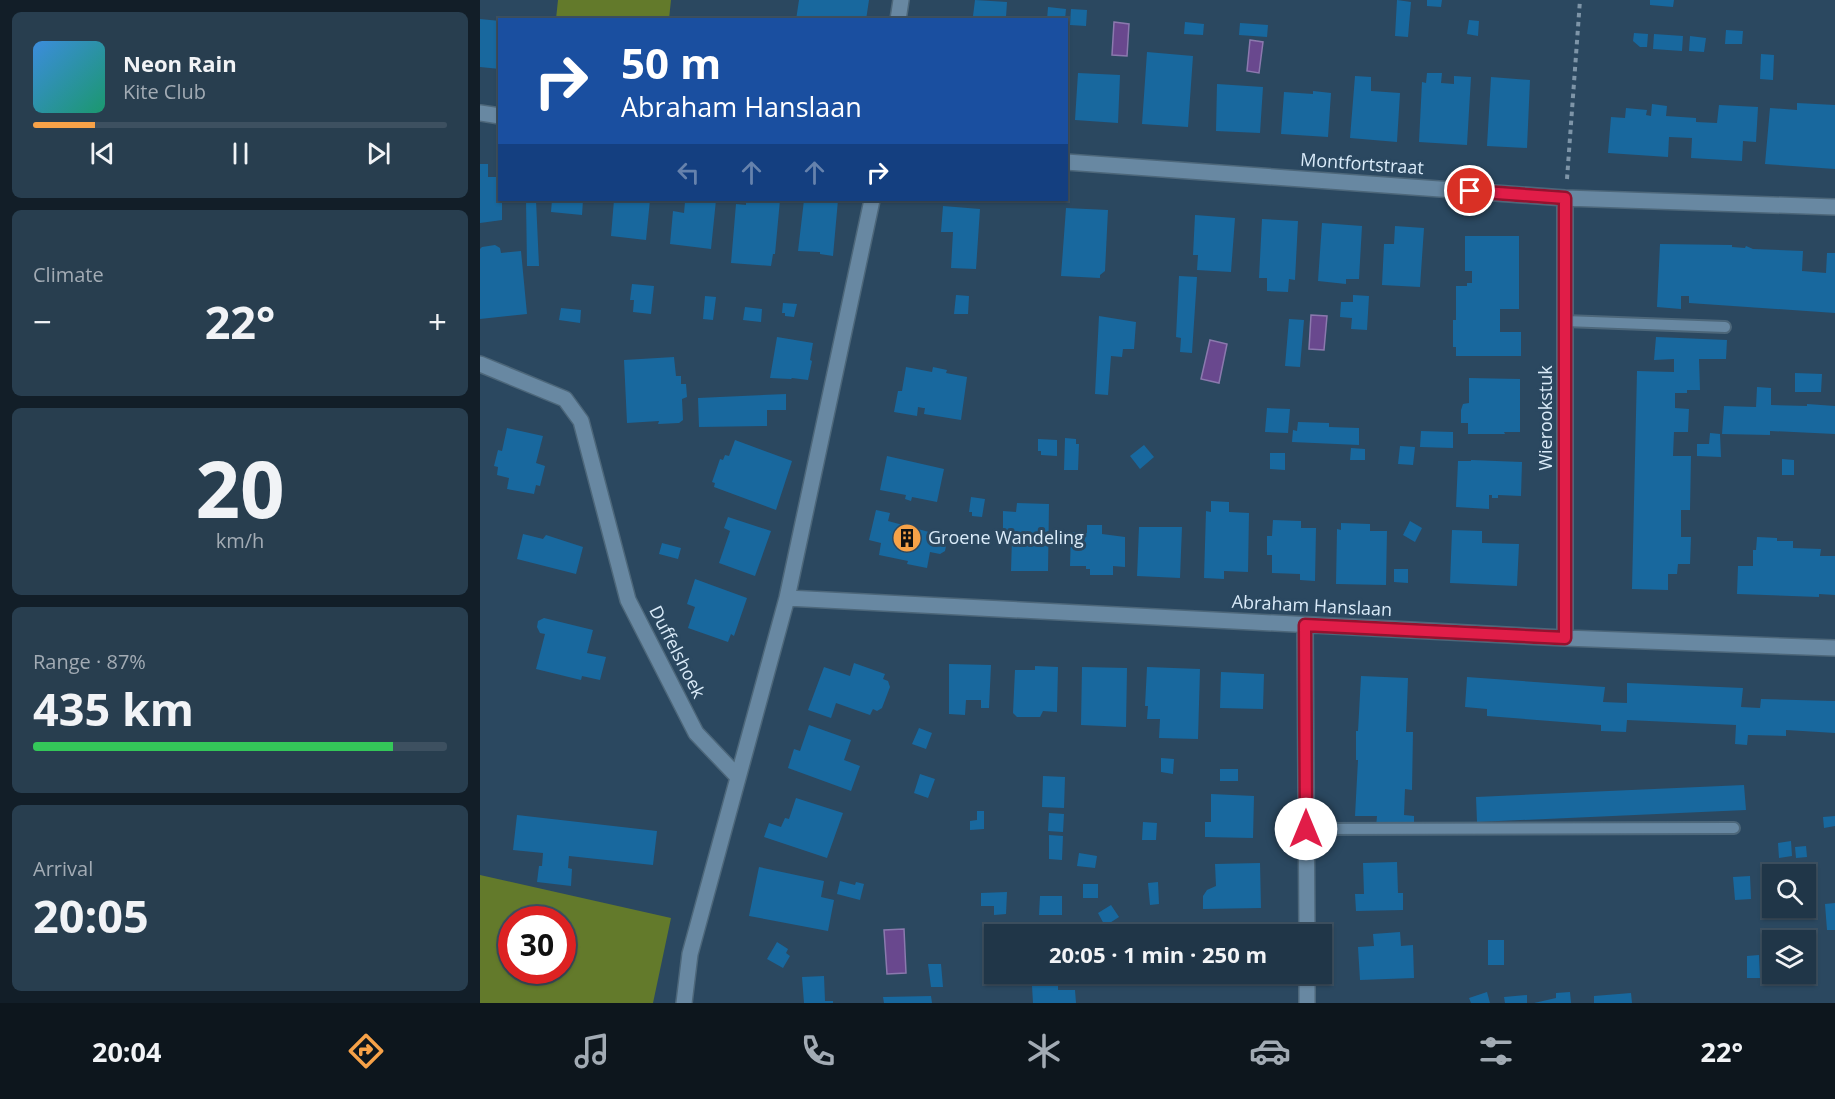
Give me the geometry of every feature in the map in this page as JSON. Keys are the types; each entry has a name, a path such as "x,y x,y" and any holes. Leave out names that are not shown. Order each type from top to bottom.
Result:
{"street":[{"path":"898,18 901,0"},
{"path":"480,113 498,116"},
{"name":"Montfortstraat","path":"1068,162 1565,198 1835,207"},
{"name":"Wierookstuk","path":"1565,198 1565,638"},
{"path":"684,1003 690,954 787,598 872,201"},
{"name":"Duffelshoek","path":"480,364 565,399 581,421 628,600 696,733 737,776"},
{"name":"Abraham Hanslaan","path":"787,598 1565,638 1835,648"},
{"path":"1305,625 1307,924"},
{"path":"1307,984 1307,1003"}],"lane":[{"path":"1565,321 1725,327"},
{"path":"1306,829 1734,828"}],"path":[{"path":"1565,198 1580,0"}],"green space":[{"path":"558,0 671,0 669,18 556,18"},
{"path":"480,875 671,918 653,1003 480,1003"}],"shaded area":[{"path":"1114,22 1129,24 1127,56 1112,55"},
{"path":"1250,40 1263,42 1259,73 1247,71"},
{"path":"1311,315 1327,316 1324,350 1309,349"},
{"path":"1210,340 1227,344 1219,383 1201,379"},
{"path":"904,929 906,973 887,974 884,930"}],"building":[{"path":"799,0 869,0 866,18 796,18"},
{"path":"975,0 1007,2 1006,17 1010,17 991,18 973,16"},
{"path":"1397,0 1411,2 1408,37 1395,36"},
{"path":"1427,0 1442,0 1441,7 1427,6"},
{"path":"1650,0 1674,0 1673,7 1650,5"},
{"path":"1048,7 1066,9 1065,18 1047,18"},
{"path":"1071,9 1087,10 1086,26 1070,25"},
{"path":"480,19 498,21 498,69 480,67"},
{"path":"1469,20 1479,21 1478,36 1467,34"},
{"path":"1185,22 1204,24 1203,35 1184,34"},
{"path":"1240,23 1268,25 1267,37 1239,35"},
{"path":"1726,30 1743,31 1742,44 1725,44"},
{"path":"1634,33 1648,34 1647,47 1640,47 1633,41"},
{"path":"1654,34 1683,36 1682,51 1653,49"},
{"path":"1690,36 1706,38 1704,52 1689,51"},
{"path":"1147,52 1193,56 1188,127 1142,124"},
{"path":"1761,54 1774,55 1773,80 1760,79"},
{"path":"1078,73 1120,75 1118,123 1075,120"},
{"path":"1427,73 1442,73 1441,83 1454,84 1454,76 1471,77 1467,145 1419,142 1422,82 1426,83"},
{"path":"1355,76 1371,77 1371,91 1400,93 1397,142 1350,138"},
{"path":"1491,77 1530,80 1527,148 1487,146"},
{"path":"1217,84 1263,87 1260,133 1216,131"},
{"path":"1313,91 1331,93 1328,137 1281,134 1284,92 1313,94"},
{"path":"1797,103 1835,105 1835,169 1765,164 1770,108 1797,110"},
{"path":"1652,104 1667,106 1666,116 1696,118 1696,122 1717,123 1719,105 1758,107 1756,142 1743,141 1742,161 1691,158 1692,138 1669,137 1668,157 1608,153 1611,117 1625,118 1626,108 1647,110 1646,115 1651,116"},
{"path":"480,164 488,164 488,177 498,177 498,201 502,201 502,220 480,223"},
{"path":"526,201 536,201 539,266 527,266"},
{"path":"552,201 583,201 582,215 551,212"},
{"path":"614,201 650,201 646,240 611,236"},
{"path":"716,201 711,249 670,244 673,211 684,213 685,202 681,202"},
{"path":"746,201 780,201 775,254 773,254 771,266 731,263 736,204 746,205"},
{"path":"804,201 838,201 833,256 820,254 820,252 798,251"},
{"path":"943,206 980,209 976,269 951,268 953,232 941,232"},
{"path":"1066,208 1108,210 1105,271 1100,278 1061,276"},
{"path":"1195,215 1235,218 1231,272 1197,270 1198,255 1193,255"},
{"path":"1262,219 1298,221 1295,280 1289,279 1288,292 1267,291 1267,278 1259,278"},
{"path":"1322,223 1362,226 1359,279 1346,279 1346,284 1318,281"},
{"path":"1395,226 1424,228 1420,287 1382,285 1384,244 1394,244"},
{"path":"1465,236 1519,236 1519,309 1500,309 1500,332 1521,332 1521,356 1456,356 1456,347 1453,347 1453,320 1456,320 1456,286 1467,286 1467,283 1472,283 1472,271 1465,271"},
{"path":"1660,244 1732,245 1732,247 1745,248 1746,246 1753,249 1803,251 1802,271 1826,273 1827,253 1835,253 1835,313 1689,303 1689,296 1681,296 1681,309 1657,307"},
{"path":"495,245 500,248 501,253 521,251 527,314 480,319 480,249"},
{"path":"1179,276 1197,277 1192,353 1180,352 1181,338 1176,337"},
{"path":"632,284 654,286 651,314 633,312 634,300 630,300"},
{"path":"956,295 969,296 968,314 954,314"},
{"path":"1353,295 1369,296 1367,330 1351,329 1352,318 1340,317 1341,302 1353,302"},
{"path":"705,296 716,297 713,320 703,319"},
{"path":"783,303 797,304 794,317 785,316 785,313 782,313"},
{"path":"745,307 762,309 761,322 743,320"},
{"path":"561,308 581,310 580,323 559,320"},
{"path":"1099,316 1136,322 1134,349 1123,349 1122,357 1111,356 1108,395 1095,394"},
{"path":"1289,319 1304,320 1300,367 1285,366"},
{"path":"777,337 813,343 808,380 770,378"},
{"path":"1656,337 1727,340 1726,359 1699,359 1700,390 1675,393 1675,408 1689,409 1688,432 1674,432 1673,456 1691,456 1690,510 1681,510 1681,537 1691,537 1690,564 1678,564 1677,574 1668,574 1668,590 1632,589 1637,371 1674,372 1674,359 1654,360"},
{"path":"674,357 676,376 681,376 681,384 686,384 687,397 682,399 683,420 679,423 658,424 659,421 627,423 624,360"},
{"path":"906,367 932,372 933,367 947,370 946,373 967,377 961,420 924,414 925,408 918,407 917,416 894,412 898,391 902,391"},
{"path":"1795,373 1822,374 1821,392 1795,392"},
{"path":"1469,378 1520,379 1520,432 1468,434 1468,423 1461,423 1461,410 1463,404 1469,403"},
{"path":"1757,387 1771,388 1771,405 1835,406 1835,434 1770,431 1770,435 1722,434 1724,406 1756,407"},
{"path":"786,394 786,410 767,410 767,426 699,427 698,398"},
{"path":"1267,408 1290,409 1288,433 1265,432"},
{"path":"1298,422 1329,423 1329,427 1359,428 1359,445 1292,442 1293,430 1297,431"},
{"path":"507,428 543,436 536,463 545,466 540,486 536,485 534,494 507,489 509,478 497,475 498,467 494,466 498,450 502,451"},
{"path":"1421,431 1453,432 1453,448 1420,447"},
{"path":"1710,433 1720,434 1721,457 1697,456 1697,444 1709,444"},
{"path":"1065,438 1076,439 1076,444 1079,444 1078,470 1064,470"},
{"path":"1038,439 1057,440 1057,456 1041,455 1041,451 1038,451"},
{"path":"735,440 792,461 776,510 714,487 715,483 712,482 720,459 723,460 725,455 729,456"},
{"path":"1144,445 1154,457 1140,469 1130,456"},
{"path":"1400,446 1415,447 1413,465 1398,464"},
{"path":"1351,448 1365,449 1365,460 1350,460"},
{"path":"1270,453 1285,453 1285,470 1270,469"},
{"path":"887,456 944,469 937,502 912,497 911,501 905,499 906,495 880,490"},
{"path":"1782,459 1794,460 1794,475 1782,475"},
{"path":"1458,461 1522,462 1521,496 1498,495 1498,498 1492,498 1492,495 1489,495 1489,509 1456,507"},
{"path":"971,497 985,499 982,517 972,516 972,512 969,512"},
{"path":"1211,501 1229,502 1229,512 1249,513 1248,572 1224,571 1224,579 1204,578 1206,511 1211,512"},
{"path":"1017,503 1049,504 1048,571 1011,571 1012,538 1003,538 1003,511 1016,512"},
{"name":"Groene Wandeling","path":"876,510 890,513 888,521 944,536 947,541 945,551 940,554 930,552 927,568 879,555 881,543 869,540"},
{"path":"728,517 771,531 755,576 719,563 730,531 724,528"},
{"path":"1273,520 1301,521 1301,528 1316,528 1315,581 1300,580 1300,574 1272,573 1272,555 1267,555 1267,536 1272,536"},
{"path":"1410,521 1422,528 1415,542 1403,535"},
{"path":"1341,523 1370,524 1370,531 1387,531 1386,585 1336,584 1337,529 1341,530"},
{"path":"1087,525 1102,525 1102,534 1125,537 1125,567 1113,566 1113,575 1090,575 1090,569 1086,569 1086,566 1070,566 1071,532 1087,533"},
{"path":"1139,527 1182,527 1180,578 1137,576"},
{"path":"1452,530 1482,531 1482,543 1519,544 1517,586 1450,583"},
{"path":"523,534 543,539 546,535 583,547 576,574 517,559"},
{"path":"1757,537 1793,541 1793,548 1821,549 1820,556 1835,556 1835,595 1819,594 1819,597 1737,594 1738,566 1753,566 1753,550 1756,550"},
{"path":"662,543 681,548 678,559 659,554"},
{"path":"1394,569 1408,569 1408,583 1394,582"},
{"path":"695,579 747,598 734,636 731,634 728,642 688,628 695,607 687,604"},
{"path":"544,618 593,630 587,653 606,657 600,680 582,676 581,680 536,669 545,634 540,633 537,627 538,621"},
{"path":"854,663 885,674 883,679 888,681 890,687 882,708 877,711 873,709 870,715 836,703 831,718 808,710 824,667 850,676"},
{"path":"949,664 991,665 989,708 981,708 981,700 966,700 965,715 949,714"},
{"path":"1035,666 1058,667 1057,712 1043,711 1040,717 1017,717 1013,713 1015,670 1035,670"},
{"path":"1082,667 1127,668 1126,727 1081,725"},
{"path":"1147,667 1200,669 1198,739 1159,738 1160,719 1147,719 1148,706 1145,706"},
{"path":"1221,672 1264,674 1263,709 1220,708"},
{"path":"1361,676 1408,678 1406,732 1413,732 1412,790 1405,789 1404,815 1414,816 1414,828 1376,827 1377,816 1355,816 1358,760 1356,760 1356,731 1358,731"},
{"path":"1467,677 1605,687 1603,702 1627,703 1627,683 1743,688 1741,707 1760,708 1761,699 1835,701 1835,733 1786,730 1786,736 1748,735 1747,745 1735,744 1736,725 1627,720 1626,732 1601,731 1601,725 1487,716 1487,709 1465,707"},
{"path":"809,725 851,740 844,760 860,766 851,791 788,768 794,749 800,751"},
{"path":"919,728 932,733 926,749 912,744"},
{"path":"1161,758 1174,759 1173,774 1161,772"},
{"path":"1220,769 1238,769 1238,781 1220,781"},
{"path":"920,774 935,779 928,798 914,793"},
{"path":"1043,776 1065,777 1064,808 1042,807"},
{"path":"1744,785 1746,810 1477,822 1476,797"},
{"path":"1211,794 1254,796 1253,838 1205,837 1205,822 1211,822"},
{"path":"796,798 843,813 827,858 764,837 769,823 781,827 785,818 789,819"},
{"path":"977,811 984,811 984,829 970,830 970,821 977,820"},
{"path":"1049,813 1064,814 1063,832 1048,831"},
{"path":"517,815 657,831 653,865 569,856 568,868 572,869 571,886 537,882 543,853 513,850"},
{"path":"1835,816 1835,826 1824,828 1823,817"},
{"path":"1143,822 1157,823 1156,840 1142,840"},
{"path":"1049,835 1063,836 1062,860 1049,859"},
{"path":"1791,841 1792,856 1779,858 1778,843"},
{"path":"1806,846 1807,857 1796,858 1795,847"},
{"path":"1079,853 1097,856 1095,868 1077,866"},
{"path":"1397,862 1398,893 1403,893 1403,910 1356,911 1355,894 1364,894 1363,863"},
{"path":"1260,863 1261,908 1203,909 1203,896 1207,890 1216,886 1215,864"},
{"path":"759,867 824,881 821,897 834,900 828,931 749,916"},
{"path":"1750,876 1751,899 1735,900 1733,877"},
{"path":"840,881 855,885 856,882 864,884 860,900 837,894"},
{"path":"1158,882 1159,904 1150,905 1148,883"},
{"path":"1083,884 1098,884 1098,898 1083,898"},
{"path":"1007,892 1006,914 994,915 994,906 981,906 981,893"},
{"path":"1040,896 1062,896 1062,915 1039,915"},
{"path":"1835,903 1835,930 1827,930 1825,904"},
{"path":"1111,905 1119,917 1104,924 1098,913"},
{"path":"1400,932 1401,946 1413,945 1414,978 1360,980 1358,947 1374,946 1373,934"},
{"path":"1488,940 1504,940 1504,965 1488,965"},
{"path":"777,942 788,949 786,953 790,956 783,968 767,959"},
{"path":"1759,955 1760,978 1747,978 1747,956"},
{"path":"928,964 941,964 943,987 931,987"},
{"path":"824,976 825,1001 833,1001 833,1003 804,1003 802,977"},
{"path":"1205,984 1236,984 1205,986"},
{"path":"1058,985 1058,990 1075,990 1076,1003 1033,1003 1032,986"},
{"path":"1487,992 1490,1003 1471,1003 1469,998"},
{"path":"1570,992 1571,1003 1534,1003 1556,998 1556,993"},
{"path":"1631,993 1632,1003 1594,1003 1594,996"},
{"path":"1527,995 1527,1003 1505,1003 1504,997"},
{"path":"931,996 932,1003 884,1003 883,997"}],"place":[{"name":"Groene Wandeling","path":"907,538"}],"route":[{"path":"1306,829 1305,625 1565,638 1565,198 1470,191"}]}
